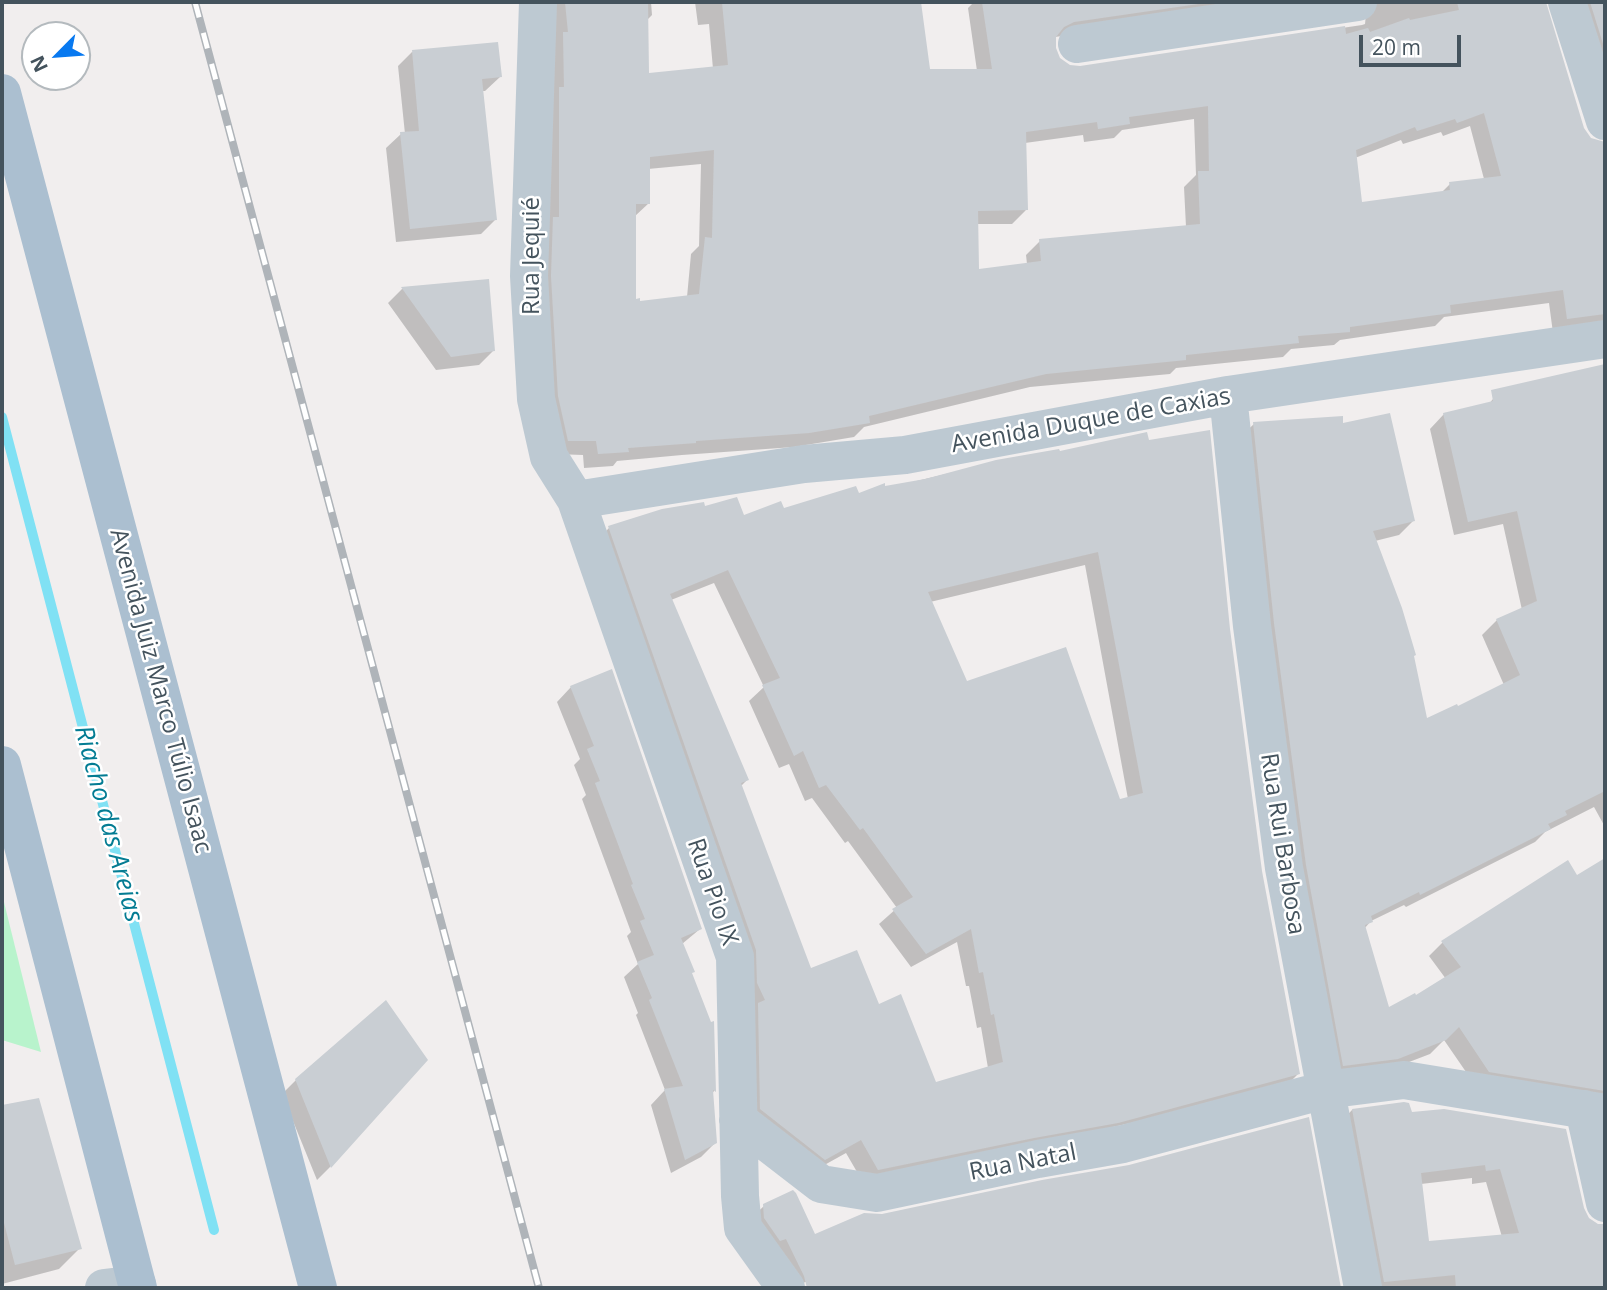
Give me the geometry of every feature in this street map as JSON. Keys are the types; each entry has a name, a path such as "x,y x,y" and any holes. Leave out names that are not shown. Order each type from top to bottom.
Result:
{"main road":[{"name":"Avenida Juiz Marco Túlio Isaac","path":"2,93 318,1288"},
{"path":"2,765 126,1287"}],"street":[{"name":"Rua Jequié","path":"538,2 528,276 536,399 548,457 576,500"},
{"path":"1077,44 1358,2"},
{"path":"1567,2 1605,121"},
{"name":"Avenida Duque de Caxias","path":"576,500 804,464 905,455 1228,395 1605,339"},
{"name":"Rua Rui Barbosa","path":"1228,395 1252,626 1283,868 1363,1288"},
{"name":"Rua Pio IX","path":"576,500 735,957 743,1228 786,1288"},
{"name":"Rua Natal","path":"738,1120 821,1184 877,1193 1123,1144 1325,1090 1404,1080 1594,1111"},
{"path":"1594,1111 1605,1203"},
{"path":"309,1248 335,1288"}],"green space":[{"path":"2,894 41,1052 2,1040"}],"building":[{"path":"565,2 648,2 649,73 728,65 722,2 921,2 930,69 992,69 982,2 1212,2 1074,22 1064,27 1056,37 1056,48 1060,58 1070,65 1080,66 1345,26 1346,34 1368,28 1370,32 1409,18 1410,20 1459,10 1457,2 1546,2 1584,128 1591,138 1605,142 1605,314 1567,319 1563,290 1450,305 1451,313 1350,327 1350,332 1298,336 1299,343 1186,355 1186,360 1046,374 869,416 870,423 809,433 696,441 598,454 596,441 568,441 558,396 551,276 553,217 559,217 559,87 564,87 563,32 568,32","holes":["1208,106 1209,171 1198,171 1200,224 1039,239 1041,261 979,269 978,211 1028,210 1026,132 1097,122 1098,129 1130,124 1129,117","1484,113 1501,176 1449,182 1450,190 1362,202 1356,150 1415,127 1417,131 1455,119 1457,123","714,150 712,238 705,237 699,294 640,301 640,298 636,299 636,204 650,204 650,157"]},
{"path":"1590,2 1605,2 1605,50"},
{"path":"498,42 502,77 482,79 497,220 410,229 400,132 419,131 412,50"},
{"path":"489,279 495,351 451,357 401,287"},
{"path":"1605,364 1605,791 1565,811 1567,815 1548,824 1551,829 1420,895 1419,892 1371,916 1373,922 1365,925 1389,1007 1415,993 1416,995 1461,967 1441,941 1568,860 1577,875 1605,858 1605,1091 1489,1072 1459,1027 1446,1040 1398,1059 1343,1066 1306,865 1274,623 1253,422 1343,416 1343,423 1390,413 1415,521 1373,531 1402,608 1416,655 1414,656 1427,718 1457,704 1458,706 1520,675 1496,619 1537,601 1517,511 1468,522 1443,413 1493,401 1491,390"},
{"path":"1210,430 1230,629 1262,871 1300,1074 1118,1123 878,1170 861,1140 825,1160 760,1109 758,1003 765,1000 757,983 756,950 608,526 662,509 704,502 705,506 737,497 744,515 781,501 784,508 856,486 859,493 885,483 885,486 925,479 996,460 1059,449 1060,451 1147,432 1149,440","holes":["1098,552 1143,793 1120,799 1066,647 967,681 928,592","728,570 780,678 762,685 794,756 803,751 819,788 826,785 860,830 863,828 913,897 892,909 926,954 971,929 979,973 983,972 1003,1062 936,1082 901,994 879,1004 857,950 811,968 741,783 749,780 670,594"]},
{"path":"612,669 702,929 681,938 711,1022 714,1021 716,1092 713,1090 717,1143 685,1160 664,1089 683,1086 637,962 654,955 640,921 645,919 631,885 633,884 595,783 600,781 587,749 594,746 570,686"},
{"path":"386,1000 428,1060 331,1168 295,1079"},
{"path":"39,1098 82,1249 15,1265 2,1215 2,1105"},
{"path":"1404,1102 1409,1103 1412,1112 1444,1109 1566,1129 1584,1208 1589,1218 1598,1224 1605,1224 1605,1288 1456,1288 1455,1275 1384,1282 1352,1109","holes":["1485,1165 1486,1171 1500,1169 1519,1233 1429,1241 1421,1173"]},
{"path":"1309,1117 1341,1288 807,1288 786,1239 780,1241 764,1218 763,1204 793,1190 815,1234 864,1213 882,1214 1042,1180 1129,1165"}],"waterway":[{"name":"Riacho das Areias","path":"2,417 214,1230"}],"railway":[{"path":"195,2 539,1288"}]}
